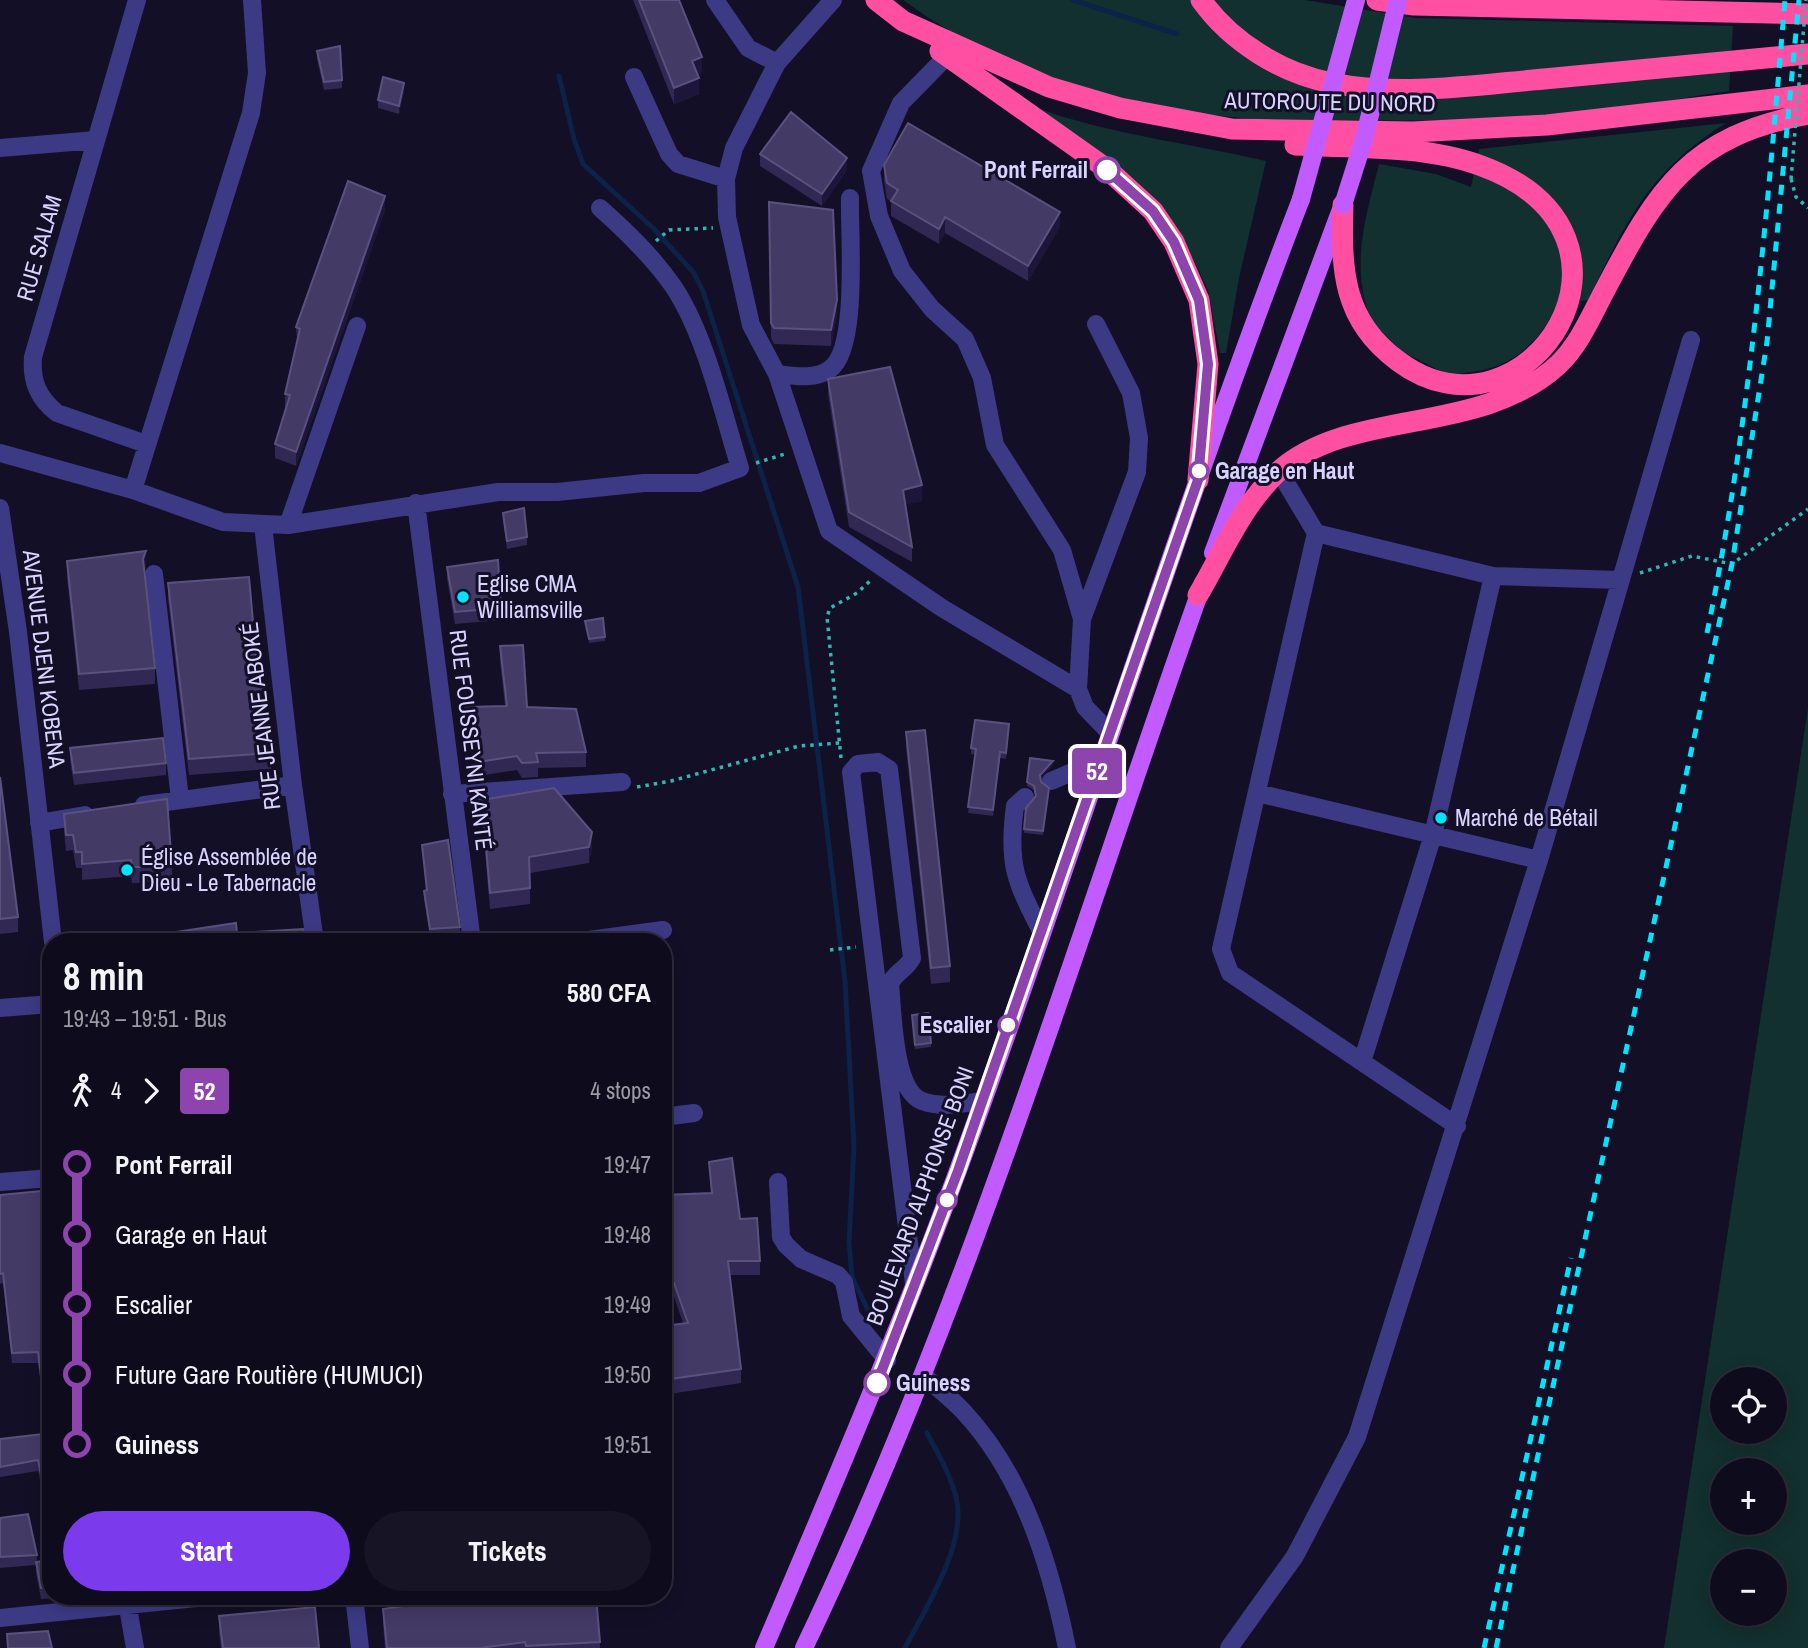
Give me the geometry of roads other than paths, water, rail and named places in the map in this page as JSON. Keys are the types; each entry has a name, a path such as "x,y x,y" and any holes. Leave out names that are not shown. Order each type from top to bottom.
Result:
{"highway":[{"name":"AUTOROUTE DU NORD","path":"876,0 903,21 1049,88 1120,108 1232,130 1413,132 1547,125 1808,95"},
{"path":"1201,0 1219,25 1250,49 1329,82 1357,87 1385,89 1499,83 1808,54"},
{"path":"1377,0 1808,14"},
{"path":"903,21 947,56 1107,169 1153,211 1174,242 1199,300 1207,353 1206,403 1198,480"},
{"path":"1198,595 1244,515 1279,471 1302,454 1341,438 1494,403 1530,386 1559,364 1578,339 1635,233 1676,175 1702,153 1728,138 1808,114"},
{"path":"1232,130 1284,144 1442,157 1478,164 1513,181 1535,196 1557,220 1571,247 1573,277 1569,303 1556,335 1531,360 1508,373 1481,383 1450,384 1406,367 1381,348 1367,331 1345,283 1341,261 1343,205"}],"main road":[{"name":"BOULEVARD ALPHONSE BONI","path":"764,1648 887,1360 982,1101 1238,362 1301,199 1356,0"},
{"path":"804,1648 858,1535 923,1375 1042,1057 1260,420 1343,205 1364,139 1416,2"}],"street":[{"name":"RUE SALAM","path":"137,0 33,357 32,372 44,403 57,413 146,444"},
{"path":"133,490 251,113 257,73 253,0"},
{"path":"715,0 748,48 777,63"},
{"path":"833,0 777,63 734,148 726,178 729,228 751,325 777,374 829,531 942,608 1078,689"},
{"path":"947,56 901,103 871,171 878,216 902,271 932,309 965,339 982,378 995,445 1062,550 1082,619"},
{"path":"634,77 669,154 678,164 726,178"},
{"path":"0,149 96,139"},
{"path":"777,374 807,378 831,369 842,352 848,331 850,198"},
{"path":"0,453 133,490 223,522 263,525 288,525 498,492 699,483 740,468 692,322 674,288 645,249 600,208"},
{"path":"1096,324 1131,393 1139,438 1137,472 1082,619 1078,689 1085,707 1109,732"},
{"path":"288,525 357,326"},
{"path":"1229,1648 1295,1556 1357,1437 1457,1126 1538,860 1690,340"},
{"path":"1279,471 1317,533 1221,949 1224,962 1230,973 1457,1126"},
{"name":"RUE FOUSSEYNI KANTÉ","path":"416,503 471,933"},
{"name":"AVENUE DJENI KOBENA","path":"0,508 18,632 52,933"},
{"name":"RUE JEANNE ABOKÉ","path":"263,525 293,785 315,933"},
{"path":"1317,533 1493,576 1620,580"},
{"path":"154,574 180,799"},
{"path":"1362,1062 1433,835 1493,576"},
{"path":"1051,781 1101,760"},
{"path":"914,1283 850,772 858,764 878,762 889,769 912,958 908,967 893,976 890,985 899,1065 909,1092 919,1100 935,1105 982,1101"},
{"path":"452,794 622,782"},
{"path":"129,807 293,785"},
{"path":"1257,793 1538,860"},
{"path":"1025,797 1015,806 1012,863 1016,883 1042,933"},
{"path":"39,823 103,812"},
{"path":"641,933 663,930"},
{"path":"0,1008 42,1005"},
{"path":"672,1116 694,1113"},
{"path":"0,1182 42,1179"},
{"path":"778,1182 780,1237 801,1259 838,1275 844,1282 851,1316 887,1360"},
{"path":"923,1375 963,1411 1007,1471 1033,1526 1055,1592 1067,1648"},
{"path":"0,1618 97,1605"},
{"path":"128,1605 135,1648"},
{"path":"355,1605 360,1648"}],"waterway":[{"path":"1073,0 1177,34"},
{"path":"559,76 574,139 583,164 653,228 694,273 703,291 798,587 845,981 854,1146 849,1242 852,1277 868,1310"},
{"path":"905,1648 943,1575 956,1535 956,1497 927,1433"}],"railway":[{"path":"1707,633 1746,397 1764,239 1785,0"},
{"path":"1496,1648 1732,564 1767,342 1799,0"},
{"path":"1484,1648 1571,1258"}],"place":[{"name":"Pont Ferrail","path":"1107,170"},
{"name":"Garage en Haut","path":"1199,471"},
{"name":"Eglise CMA Williamsville","path":"463,597"},
{"name":"Marché de Bétail","path":"1441,818"},
{"name":"Église Assemblée de Dieu - Le Tabernacle","path":"127,870"},
{"name":"Escalier","path":"1008,1025"},
{"name":"Guiness","path":"877,1383"}]}
